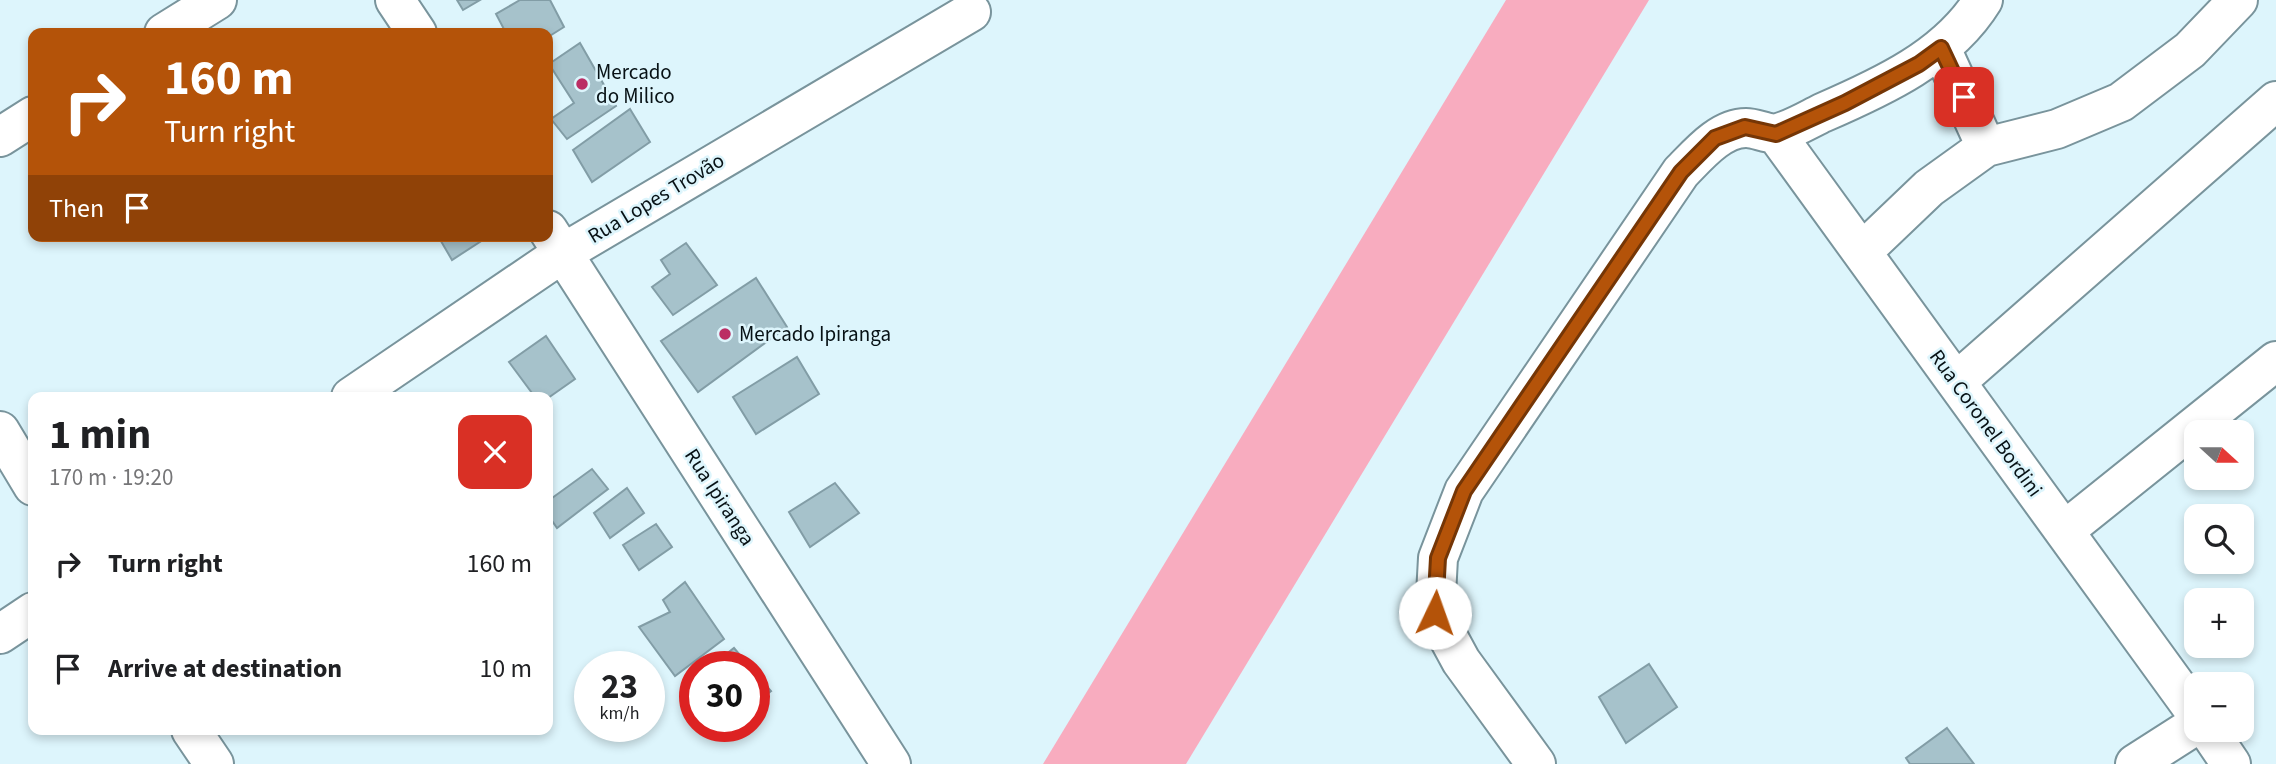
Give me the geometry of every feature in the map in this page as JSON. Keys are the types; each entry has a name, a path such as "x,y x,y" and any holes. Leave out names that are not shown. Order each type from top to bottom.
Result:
{"street":[{"path":"172,28 217,0"},
{"path":"395,0 414,28"},
{"path":"1536,764 1461,661 1435,613 1438,558 1464,491 1681,172 1715,138 1745,127 1776,134 1845,103 1919,64 1941,48 1972,18 1983,0"},
{"path":"1862,252 1929,188 1986,146 2057,130 2121,102 2190,50 2238,0"},
{"name":"Rua Lopes Trovão","path":"358,392 555,241 971,12"},
{"path":"1941,48 1986,146"},
{"path":"1956,382 2276,101"},
{"path":"0,137 28,119"},
{"name":"Rua Coronel Bordini","path":"1776,134 2184,696"},
{"name":"Rua Ipiranga","path":"555,241 891,764"},
{"path":"2064,531 2276,361"},
{"path":"0,431 28,478"},
{"path":"0,634 28,615"},
{"path":"2135,764 2184,733"},
{"path":"194,735 214,764"},
{"path":"2216,742 2231,764"}],"shaded area":[{"path":"1506,0 1649,0 1186,764 1043,764"}],"building":[{"path":"457,0 480,0 463,10"},
{"path":"520,0 550,0 564,27 553,34 553,28 503,28 496,14"},
{"name":"Mercado do Milico","path":"580,43 616,106 567,139 553,122 553,118 574,103 553,70 553,61"},
{"path":"630,109 650,142 592,182 573,150"},
{"path":"442,242 480,242 452,260"},
{"path":"686,243 717,285 673,315 652,287 670,274 661,260"},
{"name":"Mercado Ipiranga","path":"756,278 787,327 698,392 661,341"},
{"path":"546,336 575,379 553,394 553,392 531,392 509,362"},
{"path":"797,357 819,394 756,434 733,397"},
{"path":"592,469 608,489 557,528 553,522 553,497"},
{"path":"835,483 859,513 810,547 789,512"},
{"path":"627,488 644,513 610,538 594,513"},
{"path":"656,524 672,547 639,570 623,545"},
{"path":"685,582 724,639 708,651 679,651 679,673 675,676 665,662 665,651 657,651 639,627 670,612 663,600"},
{"path":"1649,664 1677,707 1626,743 1599,697"},
{"path":"1947,728 1974,764 1910,764 1906,758"}],"place":[{"name":"Mercado do Milico","path":"582,84"},
{"name":"Mercado Ipiranga","path":"725,334"}],"route":[{"path":"1435,613 1438,558 1464,491 1681,172 1715,138 1745,127 1776,134 1845,103 1919,64 1941,48 1964,97"}]}
